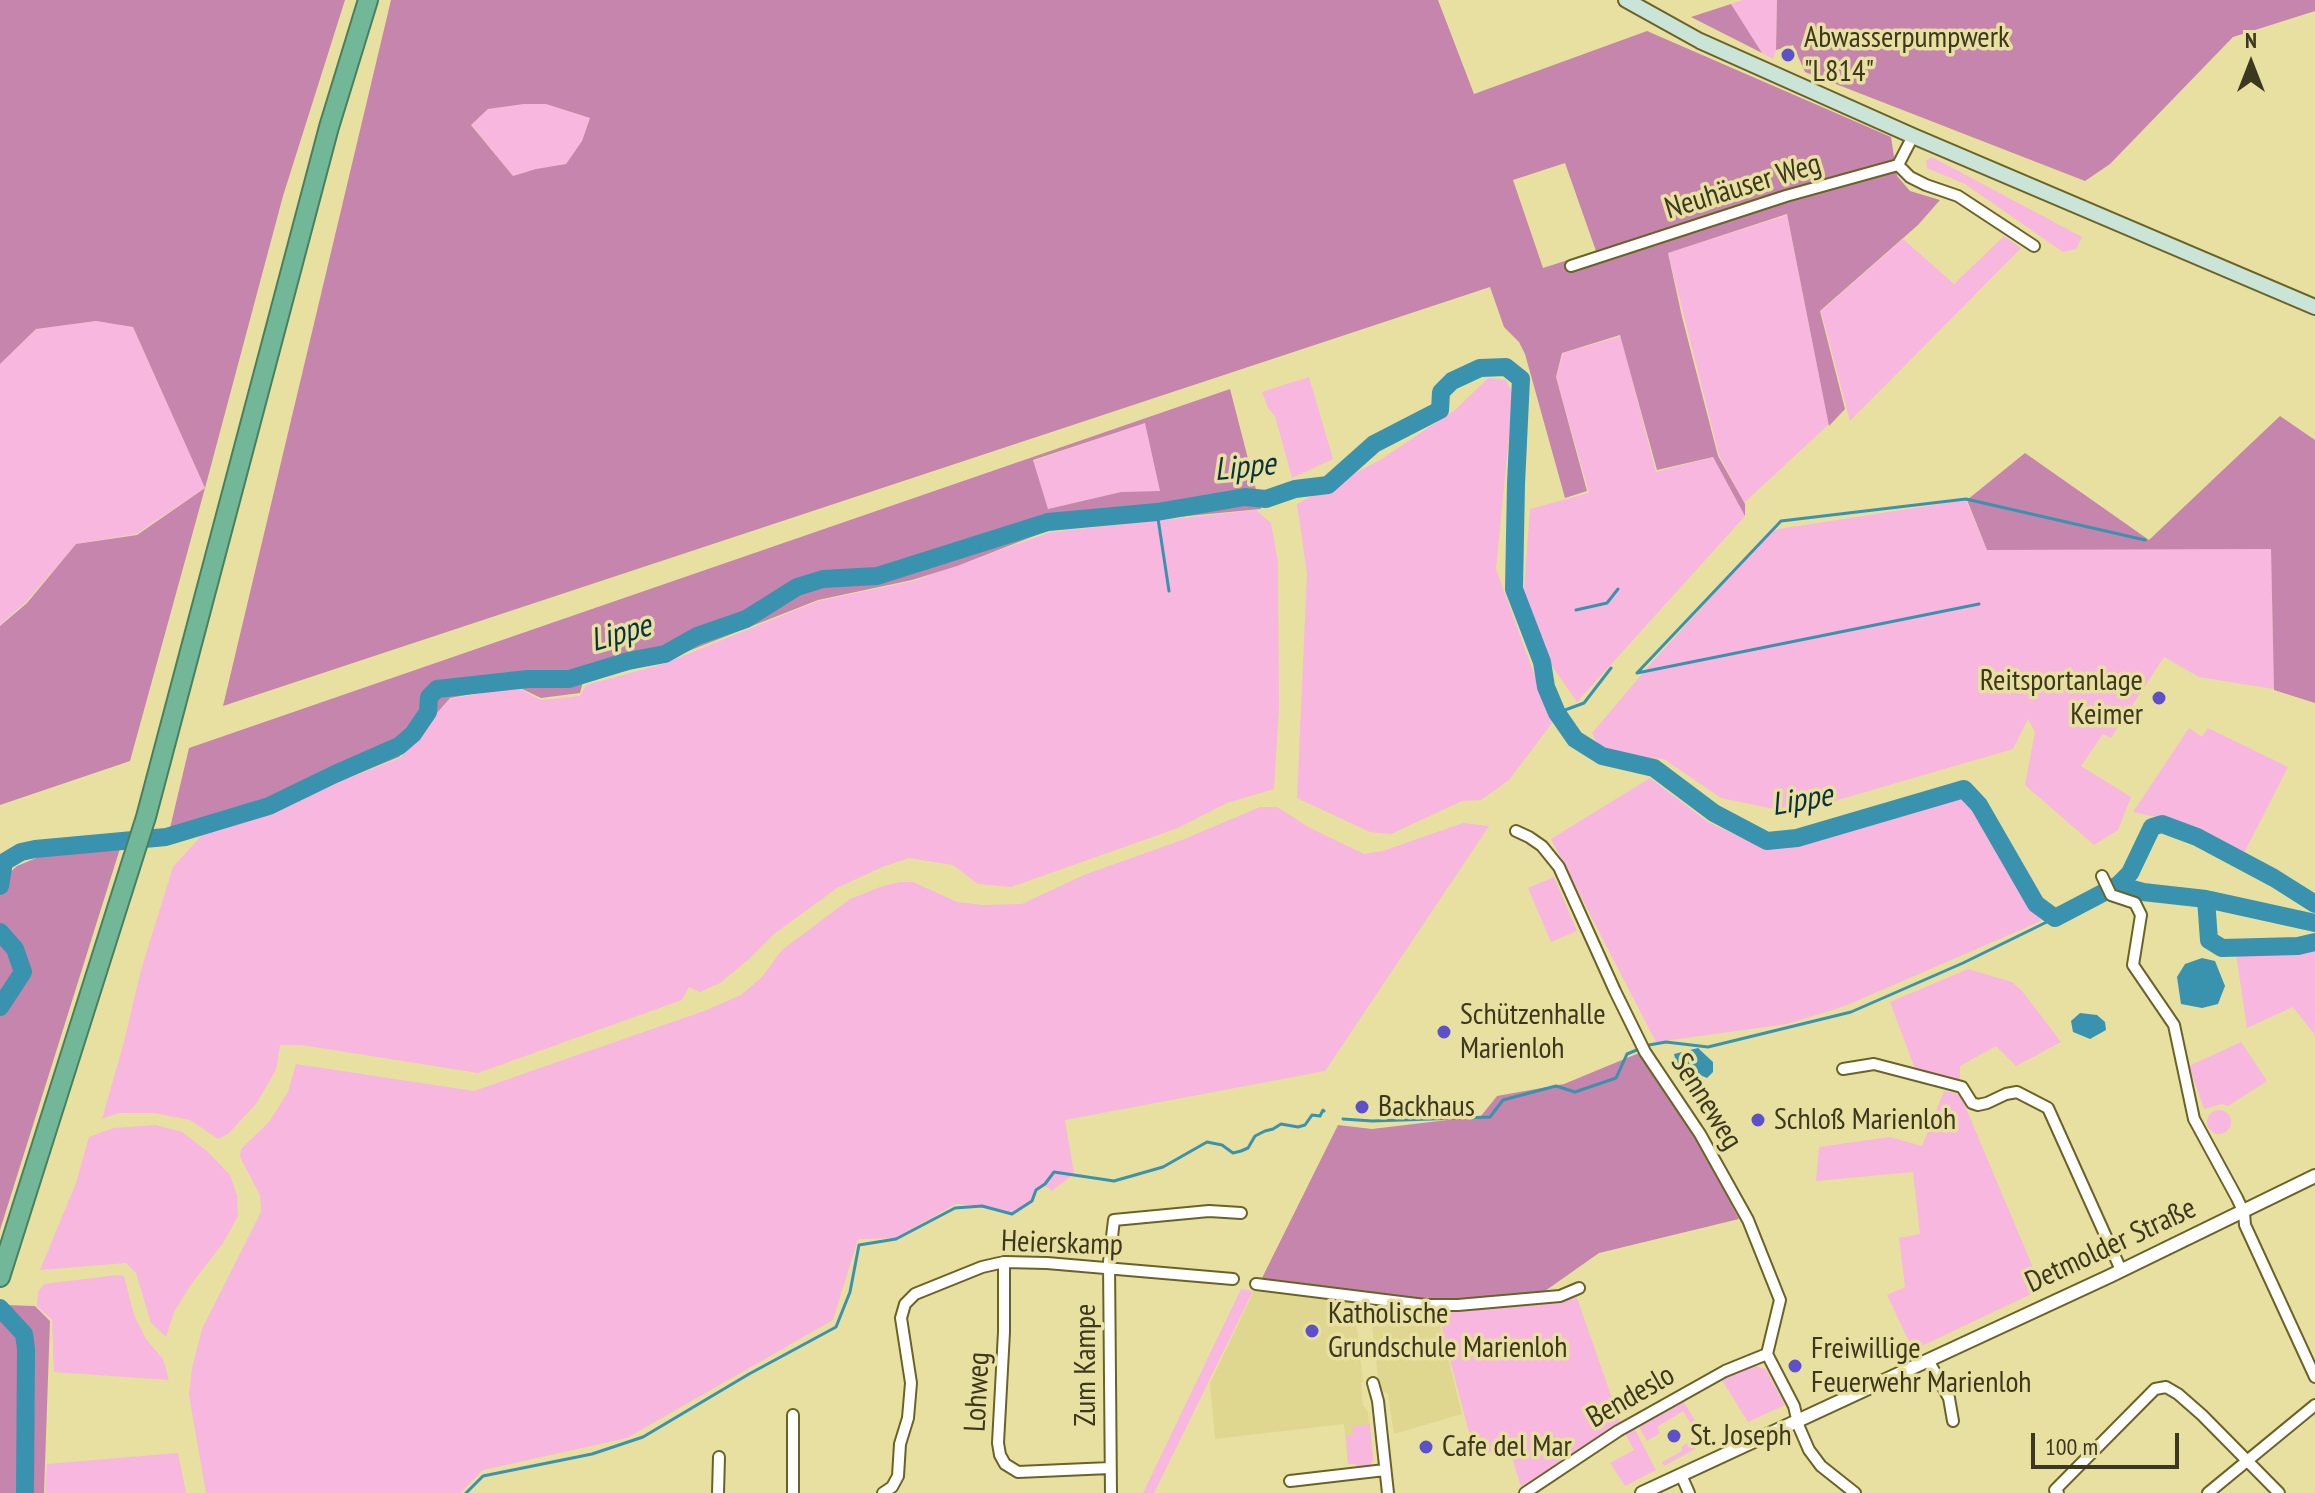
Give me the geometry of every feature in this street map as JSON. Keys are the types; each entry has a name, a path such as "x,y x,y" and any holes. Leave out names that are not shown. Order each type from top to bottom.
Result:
{"highway":[{"path":"0,1277 146,817 329,127 368,0"}],"main road":[{"path":"1626,0 1700,41 1913,136 2315,307"}],"street":[{"path":"1913,136 1898,165 1910,177 1958,196 2034,246"},
{"name":"Neuhäuser Weg","path":"1571,266 1786,196 1898,165"},
{"name":"Senneweg","path":"1516,831 1542,846 1559,867 1642,1047 1700,1134 1748,1220 1780,1300 1767,1354"},
{"path":"2102,879 2111,895 2135,903 2141,915 2133,965 2174,1025 2194,1119 2244,1213 2245,1225 2315,1377"},
{"path":"1843,1069 1874,1064 1962,1087 1972,1103 1978,1105 2017,1092 2048,1108 2121,1270"},
{"name":"Detmolder Straße","path":"1642,1493 2244,1213 2315,1176"},
{"name":"Zum Kampe","path":"1111,1493 1110,1268 1114,1220 1209,1211 1241,1213"},
{"name":"Heierskamp","path":"883,1493 892,1487 898,1476 900,1444 908,1418 912,1393 901,1324 905,1304 915,1294 982,1267 1004,1262 1233,1279"},
{"name":"Lohweg","path":"1004,1262 1000,1455 1005,1464 1018,1472 1110,1468"},
{"path":"1256,1284 1425,1305 1560,1296 1579,1288"},
{"path":"1767,1354 1794,1406 1809,1450 1821,1466 1855,1493"},
{"name":"Bendeslo","path":"1525,1493 1618,1431 1725,1371 1767,1354"},
{"path":"1928,1360 1949,1398 1953,1421"},
{"path":"1373,1383 1378,1401 1388,1493"},
{"path":"2058,1493 2055,1490 2155,1389 2166,1387 2202,1415 2279,1493"},
{"path":"2208,1493 2315,1405"},
{"path":"793,1415 793,1493"},
{"path":"718,1493 719,1457"},
{"path":"1290,1481 1385,1470"},
{"path":"1681,1475 1689,1493"}],"shaded area":[{"path":"0,0 345,0 283,196 205,488 133,327 96,321 36,329 0,364"},
{"path":"391,0 1438,0 1474,94 1647,31 1891,137 1897,176 1910,191 1940,200 1918,225 1820,311 1845,409 1829,426 1787,214 1668,253 1718,456 1745,504 1745,516 1713,457 1657,470 1620,335 1562,353 1556,377 1587,491 1565,498 1525,354 1519,342 1504,327 1490,287 223,706","holes":["546,104 590,118 582,141 566,164 513,176 471,125 488,109","1565,163 1596,251 1543,268 1513,180"]},
{"path":"1743,0 1777,0 1773,59 1762,53 1731,4"},
{"path":"1777,0 2315,0 2315,11 2233,37 2110,164 2085,181 1805,72 1793,45 1776,50"},
{"path":"1731,4 1762,53 1691,17"},
{"path":"546,104 590,118 582,141 566,164 513,176 471,124 488,109"},
{"path":"1932,157 2082,237 2076,249 2063,252 1965,184 1927,168 1926,161"},
{"path":"1787,215 1829,424 1744,503 1719,455 1668,253"},
{"path":"2004,236 2021,248 1850,421 1821,311 1903,239 1954,284"},
{"path":"96,321 133,327 205,488 136,534 76,544 26,602 0,625 0,364 36,329"},
{"path":"1621,336 1656,472 1713,457 1745,516 1577,702 1547,659 1524,589 1530,509 1589,493 1556,377 1563,353"},
{"path":"1309,377 1333,459 1292,478 1275,416 1262,392"},
{"path":"1488,378 1506,380 1513,395 1496,569 1552,723 1509,780 1481,800 1462,801 1391,834 1370,832 1297,798 1307,573 1297,504 1380,460 1455,410"},
{"path":"1230,389 1261,509 1052,529 912,580 818,600 663,661 583,682 580,693 541,698 516,686 450,698 399,757 273,808 166,845 189,748","holes":["1145,423 1160,491 1121,492 1048,509 1033,460"]},
{"path":"2280,416 2315,440 2315,703 2274,690 2271,549 1987,550 1967,500 2025,453 2149,540"},
{"path":"1146,422 1161,491 1121,492 1048,509 1033,461"},
{"path":"205,488 130,761 0,805 0,626 27,603 76,544 137,535"},
{"path":"1966,500 1987,550 2271,549 2274,689 2199,677 2164,657 2111,738 2103,734 2081,766 2131,797 2118,830 2094,845 2025,785 2035,732 2028,719 2013,749 1793,813 1721,798 1664,759 1602,754 1592,733 1772,530"},
{"path":"1256,510 1271,523 1278,563 1279,707 1274,789 1227,803 1178,828 1011,887 978,884 953,865 909,858 882,867 837,888 774,934 720,983 700,992 689,987 682,1000 478,1073 302,1045 280,1045 276,1070 256,1104 228,1134 218,1139 190,1120 154,1113 118,1113 102,1119 141,970 173,867 202,835 400,758 449,699 516,687 541,700 580,696 586,685 663,664 818,601 913,581 1051,532"},
{"path":"2189,728 2202,737 2208,728 2288,767 2243,855 2157,817 2133,812"},
{"path":"1650,778 1708,822 1761,847 1797,845 1966,797 2041,921 1845,1006 1787,1024 1656,1042 1551,839"},
{"path":"1260,807 1277,807 1310,828 1364,854 1383,851 1463,823 1489,826 1325,1071 1065,1120 1074,1174 1052,1191 1045,1186 1037,1190 1033,1202 1012,1214 982,1206 956,1204 895,1238 858,1239 833,1320 627,1438 483,1470 460,1493 206,1493 189,1395 192,1368 202,1329 261,1212 260,1195 240,1157 241,1149 269,1122 288,1092 296,1064 474,1091 704,1011 741,995 762,977 782,950 850,899 883,886 913,882 957,902 1022,904 1084,875 1182,840"},
{"path":"123,839 0,1230 0,887 5,877 17,866 41,856"},
{"path":"1554,877 1577,931 1551,942 1528,888"},
{"path":"2315,947 2315,1035 2293,1007 2247,1028 2236,954"},
{"path":"1968,969 2012,982 2061,1042 2016,1066 1996,1046 1960,1066 1960,1081 1915,1069 1890,1002"},
{"path":"2241,1042 2267,1081 2228,1106 2222,1104 2204,1109 2189,1066"},
{"path":"1639,1053 1700,1145 1739,1219 1599,1253 1545,1291 1460,1300 1424,1300 1261,1280 1338,1125 1372,1129 1481,1116 1497,1096 1564,1084"},
{"path":"1944,1091 1960,1094 2042,1289 1913,1350 1887,1295 1905,1287 1899,1238 1920,1234 1913,1172 1816,1181 1819,1147 1890,1137 1922,1146"},
{"path":"2219,1110 2227,1114 2231,1122 2227,1130 2219,1134 2211,1130 2207,1122 2211,1114"},
{"path":"156,1125 182,1132 207,1151 230,1175 237,1195 238,1216 223,1243 174,1312 166,1337 151,1323 136,1273 126,1263 40,1270 76,1183 89,1137 114,1128"},
{"path":"124,1276 134,1315 146,1339 163,1359 169,1380 54,1372 52,1320 37,1306 38,1292 44,1284"},
{"path":"1241,1289 1253,1291 1154,1493 1143,1493"},
{"path":"1254,1291 1354,1300 1363,1405 1368,1412 1373,1459 1357,1470 1356,1464 1348,1464 1344,1424 1215,1439 1210,1383"},
{"path":"1577,1298 1621,1424 1521,1487 1509,1448 1475,1456 1439,1317 1460,1309"},
{"path":"5,1305 35,1306 50,1321 44,1493 0,1493 0,1319"},
{"path":"1370,1308 1436,1309 1462,1414 1394,1434 1388,1394 1379,1388"},
{"path":"1751,1365 1766,1369 1785,1405 1748,1422 1722,1380"},
{"path":"1682,1399 1708,1442 1664,1466 1662,1462 1682,1451 1681,1447 1693,1439 1691,1435 1696,1432 1683,1411 1657,1427 1660,1433 1647,1441 1638,1425"},
{"path":"1370,1424 1373,1459 1369,1469 1357,1470 1356,1464 1348,1464 1346,1436 1353,1435 1352,1427"},
{"path":"1634,1428 1656,1470 1625,1486 1610,1463 1634,1450 1625,1433"},
{"path":"178,1453 186,1493 45,1493 47,1464"}],"water":[{"path":"2202,958 2215,961 2225,986 2218,1004 2202,1008 2181,1004 2177,977 2185,964"},
{"path":"2080,1013 2097,1015 2105,1022 2106,1030 2090,1039 2073,1032 2071,1021"},
{"path":"1698,1048 1713,1062 1713,1072 1707,1078 1676,1062 1674,1054"}],"waterway":[{"name":"Lippe","path":"0,886 4,862 21,852 166,837 269,806 399,746 413,734 428,712 429,697 437,689 528,679 569,679 628,661 665,654 697,636 746,619 797,587 823,579 877,576 1048,522 1157,512 1245,497 1266,499 1295,489 1328,485 1374,444 1440,410 1441,392 1452,381 1480,368 1506,367 1521,379 1514,589 1542,662 1546,687 1557,713 1575,739 1602,756 1654,768 1714,813 1767,841 1797,838 1964,789 1979,805 2036,904 2055,918 2118,885 2143,892 2206,899 2315,923"},
{"path":"1637,673 1781,521 1966,499 2145,540"},
{"path":"1157,512 1169,591"},
{"path":"1576,610 1607,603 1618,589"},
{"path":"1637,673 1979,604"},
{"path":"1557,713 1584,703 1611,668"},
{"name":"Lippe","path":"2118,885 2130,873 2152,827 2162,824 2197,837 2315,904"},
{"name":"Lippe","path":"2206,899 2209,940 2222,948 2298,946 2315,942"},
{"path":"1343,1119 1490,1117 1503,1100 1556,1086 1575,1092 1616,1078 1627,1054 1649,1045 1666,1042 1708,1047 1851,1012 2055,918"},
{"name":"Lippe","path":"0,932 15,949 23,972 0,1007"},
{"path":"466,1493 483,1476 592,1454 643,1437 836,1327 850,1292 859,1245 896,1239 955,1208 982,1206 1012,1214 1032,1201 1036,1190 1054,1172 1114,1181 1163,1167 1207,1142 1222,1145 1233,1153 1241,1151 1248,1148 1255,1136 1265,1131 1281,1124 1305,1125 1312,1115 1320,1116 1324,1111"},
{"name":"Lippe","path":"0,1308 24,1334 25,1493"}],"place":[{"name":"Abwasserpumpwerk \"L814\"","path":"1788,55"},
{"name":"Reitsportanlage Keimer","path":"2159,698"},
{"name":"Schützenhalle Marienloh","path":"1444,1032"},
{"name":"Backhaus","path":"1362,1107"},
{"name":"Schloß Marienloh","path":"1758,1120"},
{"name":"Katholische Grundschule Marienloh","path":"1312,1331"},
{"name":"Freiwillige Feuerwehr Marienloh","path":"1795,1366"},
{"name":"St. Joseph","path":"1674,1436"},
{"name":"Cafe del Mar","path":"1426,1447"}]}
